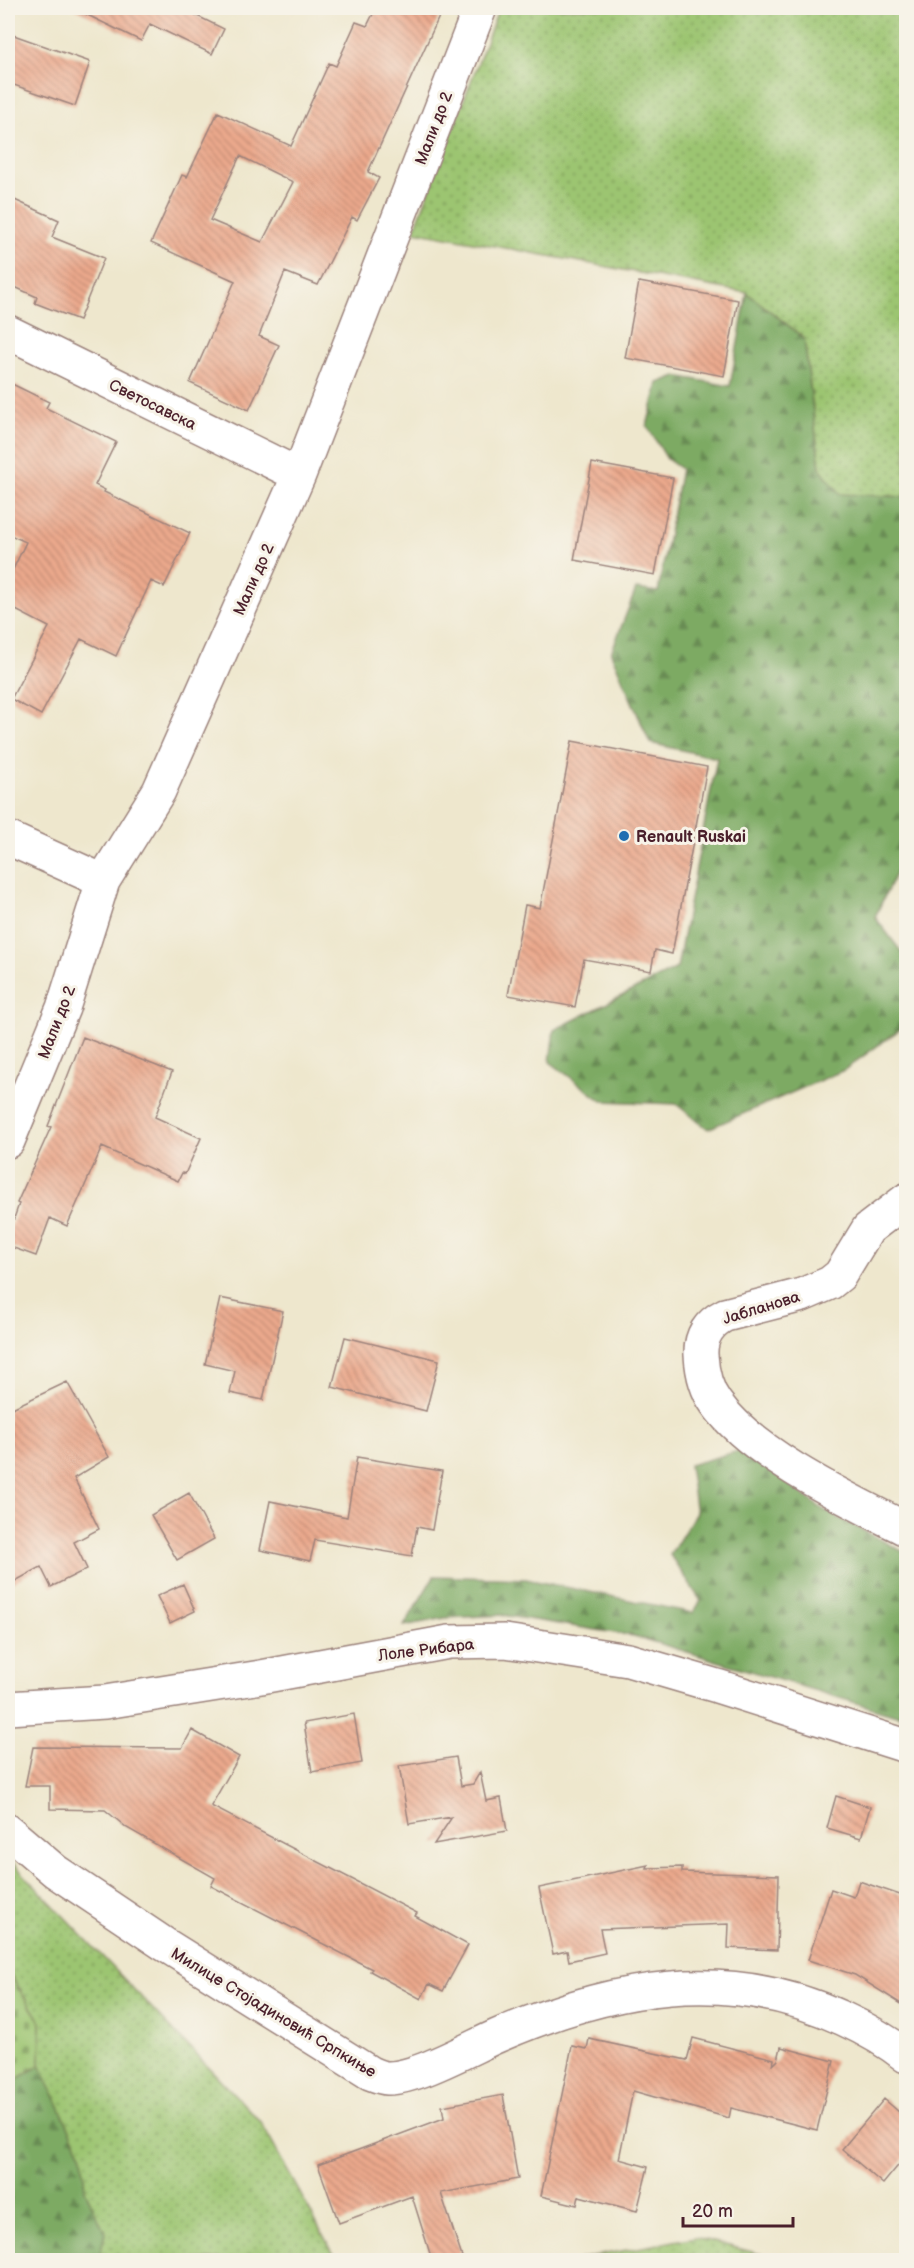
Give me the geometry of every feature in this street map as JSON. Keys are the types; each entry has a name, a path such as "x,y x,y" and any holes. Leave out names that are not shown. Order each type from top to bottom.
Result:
{"street":[{"name":"Мали до 2","path":"8,1141 63,1008 103,881 159,791 299,475 480,8"},
{"name":"Светосавска","path":"8,332 299,475"},
{"path":"8,838 103,881"},
{"name":"Јабланова","path":"906,1200 868,1229 840,1275 830,1283 802,1295 717,1319 706,1329 701,1349 705,1383 715,1402 734,1425 799,1471 906,1529"},
{"name":"Лоле Рибара","path":"8,1708 105,1702 261,1677 449,1642 505,1641 628,1660 906,1746"},
{"name":"Милице Стојадиновић Српкиње","path":"8,1831 55,1871 164,1944 370,2073 386,2079 403,2077 556,2012 675,1987 712,1986 771,1993 816,2006 884,2038 906,2056"}],"green space":[{"path":"499,8 906,8 906,497 840,495 820,468 804,338 747,293 414,231"},
{"path":"747,293 804,338 820,468 840,494 906,497 906,851 875,917 906,958 906,1025 844,1070 708,1129 676,1104 602,1101 550,1062 554,1030 677,968 717,758 650,743 611,653 636,589 658,592 681,469 667,459 647,426 658,383 676,376 730,386"},
{"path":"742,1450 824,1510 906,1553 906,1718 634,1636 502,1615 445,1618 404,1626 434,1576 526,1579 693,1613 701,1601 670,1555 696,1513 689,1465"},
{"path":"8,1858 260,2121 337,2260 8,2260 8,2084 40,2065 41,2023 8,1971"},
{"path":"8,1972 41,2023 40,2065 8,2084"},
{"path":"40,2065 82,2156 85,2190 105,2233 99,2260 8,2260 8,2084"},
{"path":"695,2237 783,2260 578,2260 585,2258"}],"building":[{"path":"73,8 181,8 224,29 212,54 150,24 141,41"},
{"path":"376,8 443,8 368,172 379,178 357,220 352,217 318,285 285,272 259,336 279,345 249,410 190,383 235,281 151,243 182,175 187,177 218,112 291,146 329,63 336,66 356,22 367,26","holes":["240,156 293,182 262,242 210,220"]},
{"path":"8,33 90,62 75,106 8,83"},
{"path":"8,197 59,220 52,237 104,258 79,320 35,303 37,297 8,284"},
{"path":"639,282 738,300 724,376 625,358"},
{"path":"8,382 49,402 46,408 116,442 95,485 105,490 104,492 190,533 164,587 151,581 116,656 81,639 41,715 11,699 49,627 8,606 8,580 26,542 8,534"},
{"path":"592,463 673,478 655,575 574,560"},
{"name":"Renault Ruskai","path":"572,741 707,767 672,954 655,950 651,971 584,959 575,1007 508,995 525,905 540,908"},
{"path":"83,1037 172,1072 155,1117 201,1138 185,1174 182,1173 178,1181 102,1147 67,1226 50,1218 36,1256 8,1246 8,1236 19,1204 17,1203 51,1127 48,1126"},
{"path":"220,1298 283,1311 263,1400 230,1393 235,1371 205,1364"},
{"path":"345,1337 439,1360 426,1411 332,1387"},
{"path":"67,1382 109,1457 74,1478 99,1529 74,1542 87,1569 51,1587 41,1567 8,1585 8,1410"},
{"path":"357,1457 442,1471 432,1530 417,1527 412,1556 315,1540 310,1561 260,1550 270,1501 347,1517"},
{"path":"189,1493 214,1539 177,1560 151,1515"},
{"path":"183,1584 195,1611 170,1623 157,1596"},
{"path":"354,1714 362,1763 312,1772 304,1723"},
{"path":"192,1730 239,1757 211,1806 417,1913 415,1916 468,1945 443,1991 429,1984 421,1999 370,1971 372,1969 211,1886 215,1878 127,1828 105,1810 50,1809 50,1786 25,1786 33,1747 182,1748"},
{"path":"456,1757 461,1786 473,1784 480,1772 486,1801 501,1798 507,1831 434,1844 452,1817 409,1824 399,1766"},
{"path":"836,1796 870,1807 861,1838 827,1828"},
{"path":"648,1865 647,1868 682,1867 682,1872 779,1875 777,1950 728,1948 729,1924 600,1929 605,1953 569,1961 567,1951 553,1954 539,1888"},
{"path":"859,1881 906,1897 906,2007 855,1975 808,1960 831,1889 854,1897"},
{"path":"693,2038 774,2059 773,2065 778,2060 781,2047 834,2061 817,2130 731,2108 729,2118 633,2091 619,2159 648,2167 637,2211 579,2196 577,2205 541,2196 572,2046 587,2049 589,2039 687,2060"},
{"path":"503,2095 518,2179 441,2193 463,2260 432,2260 412,2196 339,2223 318,2165 444,2118 442,2106"},
{"path":"884,2099 906,2118 906,2156 883,2184 842,2149"}],"place":[{"name":"Renault Ruskai","path":"624,836"}]}
